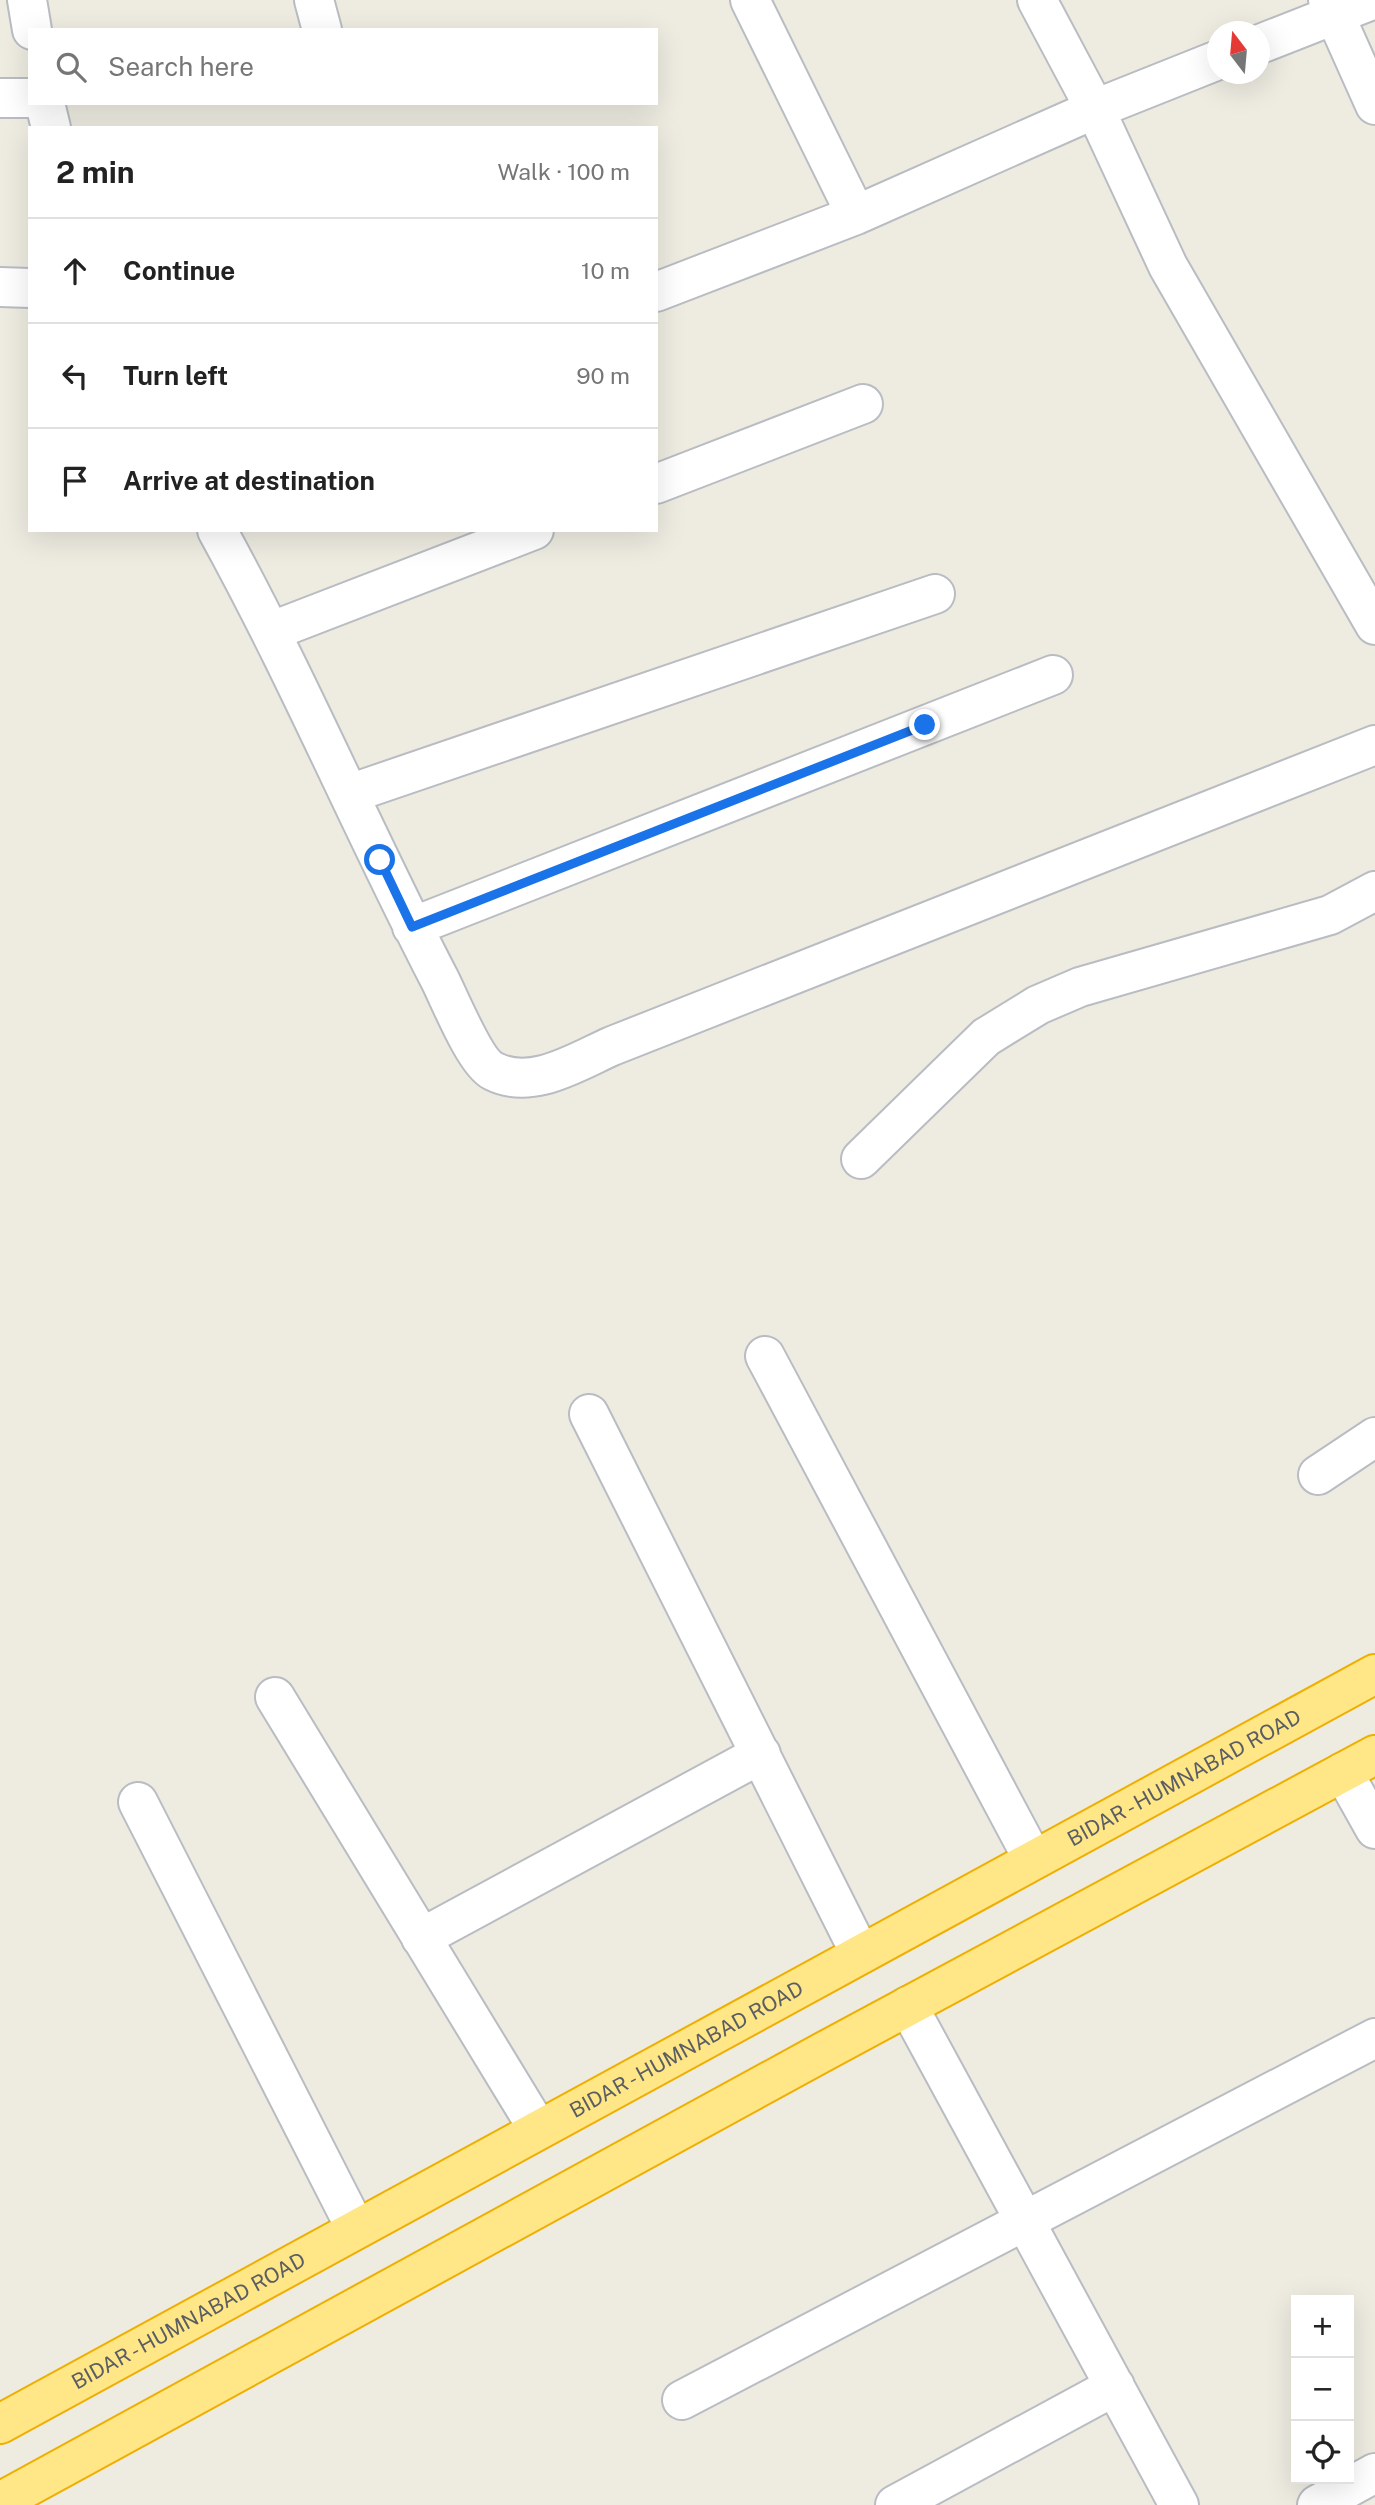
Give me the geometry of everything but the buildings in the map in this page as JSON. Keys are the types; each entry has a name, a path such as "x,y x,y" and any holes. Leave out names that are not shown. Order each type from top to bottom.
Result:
{"highway":[{"name":"BIDAR - HUMNABAD ROAD","path":"0,2424 1375,1674"},
{"path":"0,2502 908,2006 1359,1764"}],"street":[{"path":"27,0 32,28"},
{"path":"314,0 321,28"},
{"path":"750,0 856,215"},
{"path":"1037,0 1095,108 1168,266 1375,625"},
{"path":"1270,38 1330,7 1373,0"},
{"path":"1330,7 1375,105"},
{"path":"658,291 856,215 1095,108 1207,64"},
{"path":"0,98 28,98"},
{"path":"45,105 51,126"},
{"path":"0,287 28,288"},
{"path":"658,483 863,404"},
{"path":"218,532 272,631 412,927 489,1070 511,1078 555,1072 612,1046 1375,745"},
{"path":"272,631 529,532"},
{"path":"349,794 935,594"},
{"path":"412,927 1053,675"},
{"path":"861,1160 986,1037 1038,1005 1080,987 1330,915 1375,891"},
{"path":"765,1356 1033,1859"},
{"path":"589,1414 860,1953"},
{"path":"1318,1475 1375,1437"},
{"path":"275,1697 538,2129"},
{"path":"421,1938 761,1754"},
{"path":"1359,1764 1375,1829"},
{"path":"138,1802 356,2229"},
{"path":"908,2006 1180,2505"},
{"path":"682,2400 1375,2038"},
{"path":"895,2505 1115,2386"},
{"path":"1317,2505 1375,2473"}],"route":[{"path":"380,860 412,927 925,725"}]}
